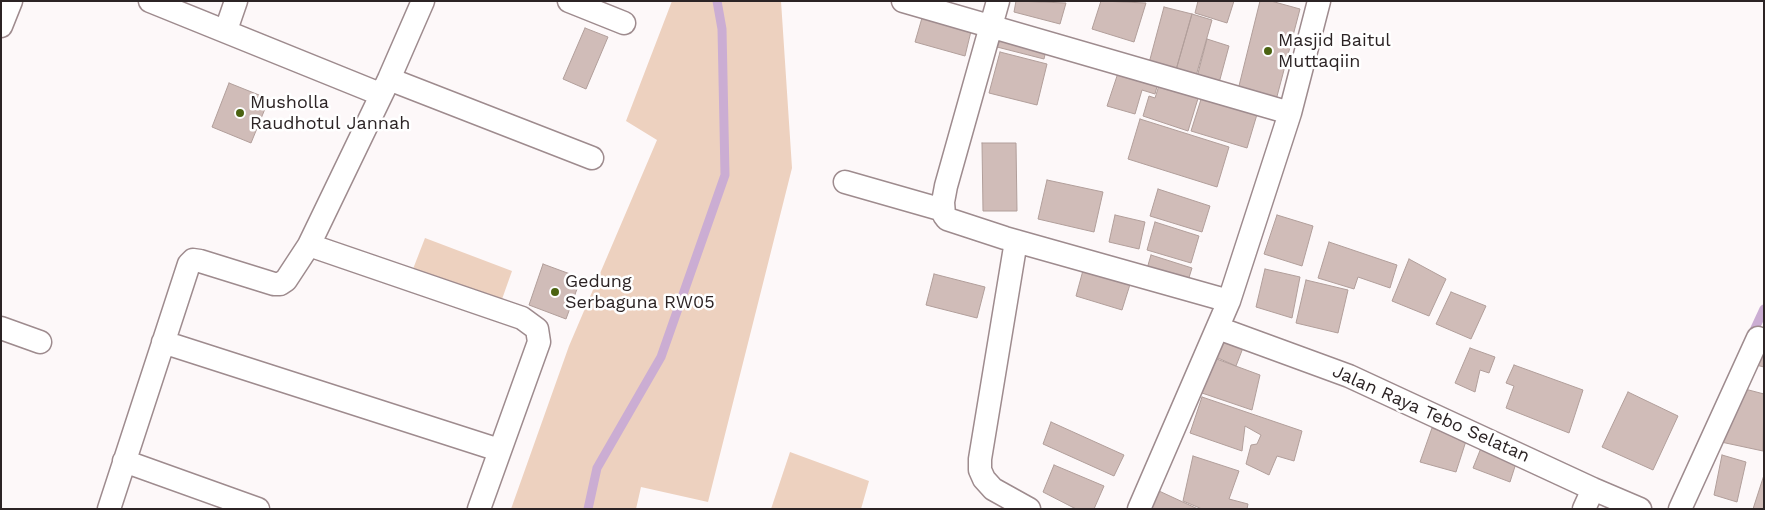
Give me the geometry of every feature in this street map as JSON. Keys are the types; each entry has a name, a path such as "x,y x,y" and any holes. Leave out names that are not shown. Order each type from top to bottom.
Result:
{"street":[{"path":"1,26 11,1"},
{"path":"150,1 226,30 592,158"},
{"path":"226,30 236,1"},
{"path":"109,509 189,264 193,260 274,284 280,284 292,273 309,245 423,1"},
{"path":"569,1 624,23"},
{"path":"903,1 1290,113"},
{"path":"998,1 946,186 943,210 948,219 1016,241 1229,301"},
{"path":"1139,509 1229,301 1290,113 1319,1"},
{"path":"845,182 943,210"},
{"path":"1016,241 980,459 980,470 984,479 993,489 1029,509"},
{"path":"309,245 522,318 538,329 539,342 498,450 479,509"},
{"path":"1,328 40,342"},
{"name":"Jalan Raya Tebo Selatan","path":"1218,328 1349,376 1589,499 1640,509"},
{"path":"1680,509 1758,338"},
{"path":"162,342 498,450"},
{"path":"124,461 258,509"}],"shaded area":[{"path":"672,1 781,1 792,168 708,502 641,487 636,509 511,509 569,346 657,140 626,121"},
{"path":"425,238 512,271 501,302 413,269"},
{"path":"790,452 869,481 861,509 771,509"}],"building":[{"path":"1016,1 1066,3 1060,24 1014,12"},
{"path":"1101,1 1146,3 1134,42 1092,29"},
{"path":"1198,1 1234,1 1227,23 1195,13"},
{"name":"Masjid Baitul Muttaqiin","path":"1260,1 1271,1 1300,9 1275,104 1237,94"},
{"path":"1164,7 1192,14 1176,70 1149,63"},
{"path":"924,11 973,23 965,56 915,42"},
{"path":"1192,14 1212,20 1196,76 1176,70"},
{"path":"585,28 608,37 586,89 563,79"},
{"path":"1002,36 1047,46 1044,59 997,47"},
{"path":"1207,39 1229,46 1219,83 1197,77"},
{"path":"1000,52 1047,64 1037,105 989,93"},
{"path":"1120,67 1159,79 1155,94 1142,90 1135,114 1107,106"},
{"path":"1161,79 1200,92 1188,131 1143,116 1149,96 1155,98"},
{"name":"Musholla Raudhotul Jannah","path":"229,83 269,99 251,143 212,127"},
{"path":"1203,93 1258,111 1247,148 1191,131"},
{"path":"1140,119 1229,147 1217,187 1128,159"},
{"path":"982,143 1016,143 1017,211 983,211"},
{"path":"1047,180 1103,192 1094,232 1038,219"},
{"path":"1158,189 1210,206 1202,232 1150,216"},
{"path":"1115,215 1145,222 1139,249 1109,242"},
{"path":"1277,215 1313,226 1302,266 1264,254"},
{"path":"1155,222 1199,236 1191,263 1147,250"},
{"path":"1329,242 1397,265 1390,288 1358,277 1354,289 1318,278"},
{"path":"1151,255 1192,268 1187,284 1146,272"},
{"path":"1409,259 1446,279 1429,316 1392,301"},
{"path":"1085,263 1132,278 1122,310 1076,296"},
{"name":"Gedung Serbaguna RW05","path":"543,264 581,278 566,319 529,305"},
{"path":"1265,269 1300,277 1292,318 1256,307"},
{"path":"934,274 985,287 977,318 926,305"},
{"path":"1306,280 1348,290 1338,333 1296,323"},
{"path":"1451,292 1486,306 1471,339 1436,324"},
{"path":"1221,331 1246,340 1236,366 1211,355"},
{"path":"1470,348 1495,357 1489,373 1480,370 1475,392 1455,383"},
{"path":"1764,351 1764,367 1752,364"},
{"path":"1214,358 1260,375 1252,410 1199,392"},
{"path":"1514,365 1583,390 1569,433 1506,408 1514,386 1506,383"},
{"path":"1741,388 1764,394 1763,451 1721,442"},
{"path":"1628,392 1678,416 1653,470 1602,447"},
{"path":"1202,397 1302,431 1294,461 1277,456 1269,475 1246,464 1251,445 1257,444 1261,435 1245,426 1242,451 1190,433"},
{"path":"1051,422 1124,455 1114,476 1043,444"},
{"path":"1432,428 1466,441 1456,472 1420,462"},
{"path":"1483,443 1518,457 1510,482 1473,468"},
{"path":"1722,455 1746,462 1737,502 1714,495"},
{"path":"1193,456 1239,471 1229,499 1248,504 1247,509 1202,509 1183,501"},
{"path":"1054,465 1104,486 1094,509 1076,509 1043,492"},
{"path":"1764,475 1764,509 1753,509"},
{"path":"1159,491 1198,509 1151,509"}],"waterway":[{"path":"588,509 597,468 661,357 725,175 722,29 717,1"},
{"path":"1751,337 1764,309"}],"place":[{"name":"Masjid Baitul Muttaqiin","path":"1268,51"},
{"name":"Musholla Raudhotul Jannah","path":"240,113"},
{"name":"Gedung Serbaguna RW05","path":"555,292"}]}
